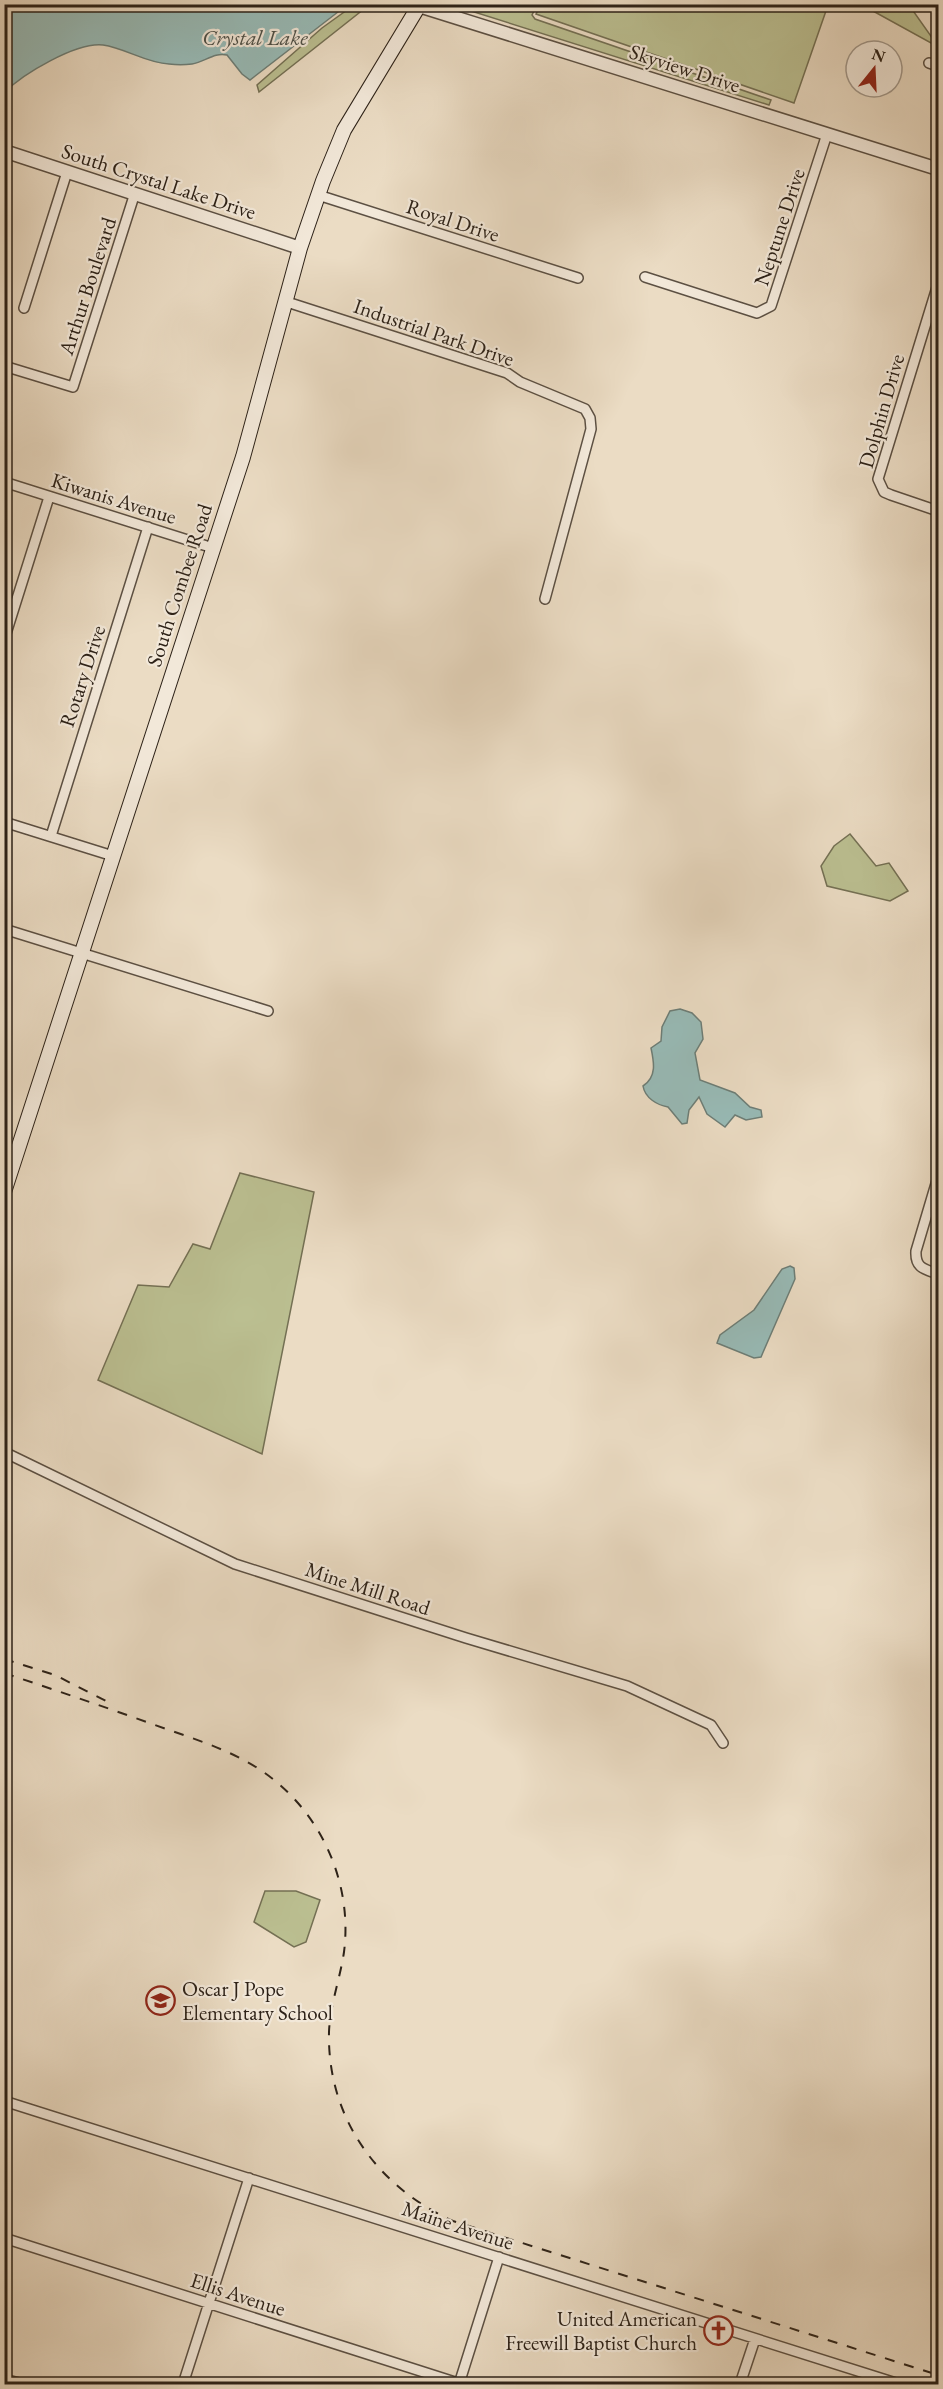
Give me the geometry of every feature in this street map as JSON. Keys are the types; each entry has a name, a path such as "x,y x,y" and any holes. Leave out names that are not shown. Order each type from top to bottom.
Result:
{"main road":[{"name":"South Combee Road","path":"4,1192 244,452 300,248 318,195 344,130 419,5"}],"street":[{"name":"Skyview Drive","path":"419,5 939,169"},
{"name":"Neptune Drive","path":"645,277 757,313 771,306 827,134"},
{"name":"South Crystal Lake Drive","path":"4,151 134,196 300,248"},
{"path":"24,308 67,172"},
{"name":"Royal Drive","path":"318,195 578,278"},
{"name":"Arthur Boulevard","path":"4,366 73,387 134,196"},
{"name":"Dolphin Drive","path":"939,284 878,479 884,492 939,511"},
{"name":"Industrial Park Drive","path":"287,302 507,373 520,382 585,409 590,418 591,429 545,599"},
{"name":"Kiwanis Avenue","path":"4,482 213,548"},
{"path":"4,640 49,497"},
{"name":"Rotary Drive","path":"51,836 148,528"},
{"path":"4,822 113,856"},
{"path":"4,929 268,1011"},
{"path":"939,1177 916,1251 916,1260 921,1268 939,1274"},
{"name":"Mine Mill Road","path":"4,1452 235,1564 486,1645 627,1686 711,1725 723,1743"},
{"name":"Maine Avenue","path":"4,2101 899,2385"},
{"path":"183,2385 249,2178"},
{"name":"Ellis Avenue","path":"4,2238 460,2384"},
{"path":"460,2384 499,2257"},
{"path":"740,2385 754,2339"},
{"path":"4,2379 23,2385"}],"green space":[{"path":"828,4 794,103 536,14 541,5"},
{"path":"354,5 369,5 259,92 257,85 322,28"},
{"path":"452,5 537,5 532,15 535,19 771,100 769,105"},
{"path":"854,5 909,5 933,39 931,43 873,11"},
{"path":"850,834 876,866 889,863 908,891 890,901 827,886 821,866 834,846"},
{"path":"240,1173 314,1192 262,1454 98,1380 138,1285 169,1287 193,1244 210,1249"},
{"path":"265,1891 296,1891 320,1900 306,1942 294,1947 254,1922"}],"water":[{"name":"Crystal Lake","path":"5,4 347,5 250,80 242,74 227,55 218,55 192,64 175,65 152,61 103,45 92,45 65,54 37,68 5,92"},
{"path":"680,1009 692,1013 701,1022 703,1039 695,1053 700,1080 735,1093 750,1107 761,1110 762,1117 746,1120 735,1115 725,1127 707,1114 699,1097 689,1110 687,1123 682,1124 668,1107 656,1103 646,1094 643,1086 651,1078 653,1069 651,1048 661,1041 662,1027 670,1011"},
{"path":"790,1266 794,1268 795,1279 761,1357 754,1358 717,1343 720,1335 754,1310 782,1269"}],"railway":[{"path":"4,1659 55,1675 106,1701"},
{"path":"4,1673 220,1749 266,1774 297,1801 311,1820 333,1861 344,1906 344,1952 329,2032 331,2063 337,2093 347,2120 362,2146 380,2169 401,2189 426,2207 453,2221 938,2375"}],"place":[{"name":"Oscar J Pope Elementary School","path":"161,2000"},
{"name":"United American Freewill Baptist Church","path":"718,2330"}]}
